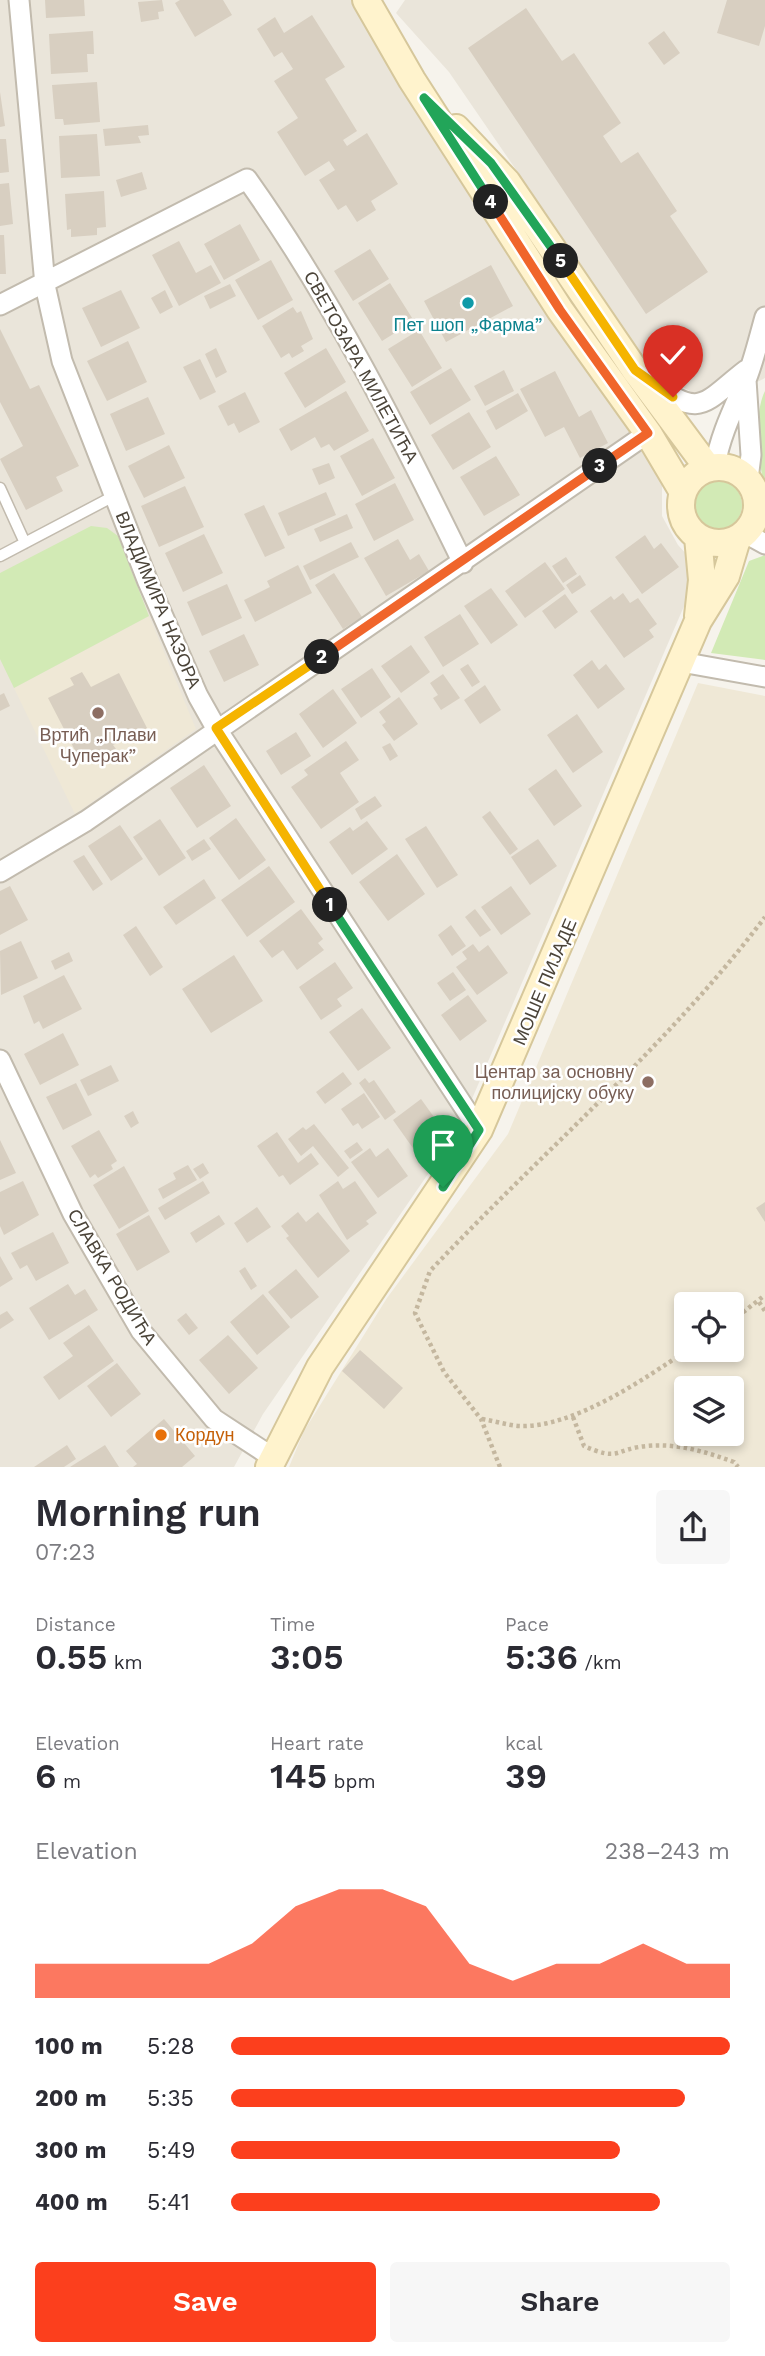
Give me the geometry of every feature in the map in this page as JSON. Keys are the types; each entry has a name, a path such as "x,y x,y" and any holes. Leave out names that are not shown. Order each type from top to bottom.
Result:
{"street":[{"name":"ВЛАДИМИРА НАЗОРА","path":"19,0 45,285 62,361 114,496 175,645 216,728 479,1130"},
{"path":"366,0 424,98 560,310 648,433 683,492"},
{"path":"424,98 475,146 506,182 635,370 711,467"},
{"name":"СВЕТОЗАРА МИЛЕТИЋА","path":"45,285 247,179 296,249 378,390 463,563"},
{"path":"0,305 45,285"},
{"path":"711,467 736,396 748,373 765,317"},
{"path":"635,370 673,397 697,405 711,400 748,373"},
{"path":"748,373 751,456 748,479"},
{"path":"0,872 86,821 216,728 463,563 648,433"},
{"path":"711,467 733,468 748,479 754,487 761,509 749,539 717,543 698,537 685,522 681,512 683,492 697,473 711,467"},
{"name":"МОШЕ ПИЈАДЕ","path":"698,537 702,580 698,621"},
{"name":"МОШЕ ПИЈАДЕ","path":"271,1462 320,1367 479,1130 698,621 749,539"},
{"path":"681,662 765,677"},
{"name":"СЛАВКА РОДИЋА","path":"0,1060 73,1214 141,1331 214,1419 271,1462"}],"lane":[{"path":"0,488 25,543"},
{"path":"0,556 114,496"}],"path":[{"path":"500,1467 481,1419 444,1372 415,1313 430,1270 655,1047 729,965 765,917"},
{"path":"744,1313 765,1295"},
{"path":"759,1302 765,1311"},
{"path":"481,1419 520,1426 573,1417 674,1359"},
{"path":"573,1417 584,1446 608,1456 647,1446 695,1448 734,1462 738,1467"}],"shaded area":[{"path":"0,0 354,0 662,480 662,516 678,545 700,569 459,1129 263,1414 234,1467 0,1467"},
{"path":"405,0 765,0 765,378 725,399 694,393 656,374 449,72 396,13"},
{"path":"149,616 196,729 75,814 14,688"},
{"name":"Центар за основну полицијску обуку","path":"698,683 765,696 765,1467 289,1467 304,1431 387,1298 508,1134"}],"green space":[{"path":"765,391 765,485 758,437 759,411"},
{"path":"716,479 726,481 734,487 740,495 740,515 734,523 726,529 716,531 706,529 698,523 692,515 690,505 692,495 698,487 706,481"},
{"path":"91,526 107,528 118,536 149,616 14,688 0,659 0,573"},
{"path":"765,555 765,660 711,653 749,561"}],"building":[{"path":"45,0 84,0 85,16 46,18"},
{"path":"162,0 164,11 158,12 159,19 141,22 138,2"},
{"path":"180,0 223,0 232,15 195,37 175,3"},
{"path":"727,0 765,0 765,26 759,46 717,33"},
{"path":"526,8 562,61 574,53 621,123 603,136 621,163 638,152 677,211 670,216 708,272 646,314 468,48"},
{"path":"312,15 345,67 325,79 357,131 343,140 347,146 367,133 398,184 371,201 376,210 357,222 346,205 338,210 319,180 335,170 329,161 305,176 277,132 298,118 274,81 293,69 282,52 274,57 257,29 275,17 284,33"},
{"path":"93,31 94,54 87,54 88,72 51,74 49,34"},
{"path":"664,31 680,53 664,65 648,43"},
{"path":"97,82 100,122 64,125 63,119 55,119 52,85"},
{"path":"0,92 5,126 0,127"},
{"path":"148,125 149,135 138,136 141,143 105,146 103,129"},
{"path":"97,134 100,176 61,178 59,136"},
{"path":"0,139 6,139 9,172 0,173"},
{"path":"142,172 147,189 121,197 116,180"},
{"path":"9,183 13,224 0,226 0,184"},
{"path":"104,191 106,227 97,228 97,235 71,237 71,229 67,230 65,194"},
{"path":"240,224 260,260 224,280 204,244"},
{"path":"0,235 4,235 6,274 0,274"},
{"path":"179,241 196,273 211,265 221,283 179,306 152,255"},
{"path":"370,249 389,279 353,301 334,271"},
{"path":"271,260 293,300 258,320 235,280"},
{"name":"Пет шоп „Фарма”","path":"491,265 513,306 446,342 424,301"},
{"path":"390,283 414,321 382,341 358,303"},
{"path":"230,284 236,296 210,309 204,296"},
{"path":"121,290 140,328 101,347 82,308"},
{"path":"165,290 173,307 160,314 151,298"},
{"path":"293,307 297,313 301,311 313,339 301,346 304,351 292,358 289,353 281,358 262,326"},
{"path":"0,329 30,389 39,385 79,466 56,477 63,491 26,510 0,459 23,446 0,402"},
{"path":"419,330 442,368 412,387 388,349"},
{"path":"128,341 147,382 107,401 87,361"},
{"path":"216,348 227,372 216,378 205,354"},
{"path":"326,348 346,382 305,408 284,373"},
{"path":"200,359 216,392 200,400 183,367"},
{"path":"451,368 471,400 430,425 410,392"},
{"path":"504,370 514,391 485,406 474,386"},
{"path":"555,371 579,417 591,410 608,443 580,458 564,427 545,437 520,389"},
{"path":"346,391 369,431 334,451 329,444 321,448 315,437 291,451 279,429"},
{"path":"245,392 260,422 239,433 234,423 228,426 218,406"},
{"path":"518,393 528,411 496,430 486,411"},
{"path":"148,397 165,434 126,451 110,414"},
{"path":"469,412 491,447 453,470 431,435"},
{"path":"373,438 395,478 362,496 340,456"},
{"path":"169,445 185,478 144,498 128,466"},
{"path":"496,456 520,495 484,516 460,477"},
{"path":"329,463 335,478 319,485 312,469"},
{"path":"395,483 414,520 374,541 355,504"},
{"path":"185,486 204,527 159,547 141,506"},
{"path":"326,492 336,515 288,536 278,513"},
{"path":"264,505 285,548 265,557 244,514"},
{"path":"347,514 353,528 320,542 314,529"},
{"path":"204,534 223,573 183,592 165,553"},
{"path":"645,535 654,549 661,543 679,567 642,594 615,557"},
{"path":"398,539 410,560 419,554 429,571 386,596 364,558"},
{"path":"351,542 359,557 310,580 303,566"},
{"path":"566,557 577,574 563,583 552,566"},
{"path":"545,562 565,589 525,618 505,591"},
{"path":"298,565 312,593 255,622 244,600 270,587 267,581"},
{"path":"334,573 362,617 343,629 315,585"},
{"path":"580,575 586,585 572,594 566,585"},
{"path":"227,584 242,618 202,636 187,602"},
{"path":"491,588 518,625 491,644 464,606"},
{"path":"623,593 630,603 638,598 657,624 649,630 654,637 624,658 590,611 611,596 614,600"},
{"path":"565,594 578,612 555,629 542,611"},
{"path":"460,614 479,644 443,667 424,637"},
{"path":"244,634 259,665 224,682 209,651"},
{"path":"411,645 430,672 401,693 381,666"},
{"path":"592,660 599,670 606,664 625,689 598,709 573,675"},
{"path":"468,664 480,682 472,687 460,669"},
{"path":"372,668 391,697 361,718 341,689"},
{"name":"Вртић „Плави Чуперак”","path":"82,672 91,687 119,673 147,728 113,745 116,749 81,762 48,698 74,685 70,678"},
{"path":"443,674 460,698 441,710 433,698 438,695 430,683"},
{"path":"485,685 501,710 480,724 464,700"},
{"path":"333,689 357,723 323,748 299,714"},
{"path":"4,693 10,706 0,711 0,695"},
{"path":"399,697 418,724 394,741 382,725 386,722 379,712"},
{"path":"577,714 603,752 573,773 547,735"},
{"path":"296,732 311,756 281,775 266,751"},
{"path":"346,741 359,760 340,773 359,802 321,829 291,787 308,775 304,770"},
{"path":"390,743 398,756 390,761 382,747"},
{"path":"204,765 231,806 197,828 170,788"},
{"path":"556,769 582,806 554,826 528,789"},
{"path":"375,796 382,806 361,820 355,809"},
{"path":"490,811 518,849 510,855 482,817"},
{"path":"236,818 266,860 239,880 209,838"},
{"path":"160,819 186,858 159,876 133,837"},
{"path":"367,821 388,849 352,875 329,842 350,827 353,831"},
{"path":"120,825 143,859 111,881 88,846"},
{"path":"426,826 458,875 437,888 405,839"},
{"path":"204,839 211,849 192,861 186,851"},
{"path":"538,839 557,866 530,885 511,857"},
{"path":"397,854 425,894 388,921 359,882"},
{"path":"84,855 103,884 93,891 73,861"},
{"path":"269,866 295,902 247,937 221,900"},
{"path":"204,879 216,898 176,925 163,907"},
{"path":"10,886 28,920 0,935 0,891"},
{"path":"511,886 531,914 501,935 481,907"},
{"path":"301,909 323,939 318,943 324,950 297,970 283,950 272,958 259,941"},
{"path":"475,909 491,930 480,937 465,917"},
{"path":"451,925 466,946 452,956 438,935"},
{"path":"136,926 163,967 150,976 123,935"},
{"path":"21,941 38,978 1,995 0,951"},
{"path":"473,944 479,952 488,945 508,973 477,995 456,967 467,959 462,952"},
{"path":"69,952 73,961 55,970 51,961"},
{"path":"234,955 263,1001 211,1033 182,989"},
{"path":"335,962 353,988 337,999 342,1006 321,1020 299,987"},
{"path":"453,972 466,990 450,1001 437,983"},
{"path":"64,975 82,1009 43,1029 39,1021 34,1024 23,996"},
{"path":"468,995 487,1021 460,1041 441,1015"},
{"path":"362,1008 391,1048 358,1071 329,1032"},
{"path":"63,1033 79,1065 40,1085 24,1054"},
{"path":"111,1065 119,1081 88,1096 80,1080"},
{"path":"343,1072 352,1084 325,1104 316,1092"},
{"path":"365,1078 369,1083 374,1080 396,1112 385,1120 359,1083"},
{"path":"76,1083 92,1115 63,1130 46,1097"},
{"path":"364,1093 380,1117 362,1129 358,1123 353,1126 341,1109"},
{"path":"421,1099 444,1131 415,1151 393,1120"},
{"path":"133,1111 139,1123 131,1128 124,1116"},
{"path":"314,1124 349,1168 338,1177 313,1146 301,1156 288,1139 303,1127 306,1130"},
{"path":"99,1130 117,1161 111,1165 113,1169 98,1178 95,1174 90,1178 71,1146"},
{"path":"277,1132 298,1163 311,1153 319,1164 290,1185 283,1175 279,1177 257,1146"},
{"path":"0,1140 16,1173 0,1180"},
{"path":"357,1142 363,1150 350,1159 344,1151"},
{"path":"370,1148 376,1157 388,1148 408,1176 378,1198 351,1162"},
{"path":"203,1163 209,1173 200,1179 193,1169"},
{"path":"188,1165 197,1180 163,1199 158,1189 176,1179 173,1173"},
{"path":"124,1166 149,1211 119,1229 93,1185"},
{"path":"23,1181 39,1215 4,1235 0,1226 0,1192"},
{"path":"203,1181 210,1193 165,1220 158,1208"},
{"path":"338,1181 343,1189 355,1181 377,1213 366,1221 369,1224 347,1240 319,1195"},
{"path":"765,1202 765,1222 756,1208"},
{"path":"257,1207 271,1227 247,1243 234,1223"},
{"path":"298,1212 306,1222 318,1212 350,1251 318,1278 286,1238 289,1236 281,1226"},
{"path":"149,1215 170,1252 137,1271 116,1234"},
{"path":"219,1215 225,1224 196,1243 190,1233"},
{"path":"53,1232 69,1263 36,1281 27,1265 20,1269 11,1253"},
{"path":"0,1256 13,1279 0,1287"},
{"path":"245,1267 257,1286 251,1290 239,1271"},
{"path":"296,1269 319,1297 291,1319 268,1292"},
{"path":"68,1284 75,1295 85,1289 98,1310 49,1340 29,1308"},
{"path":"263,1294 290,1327 257,1355 230,1322"},
{"path":"7,1311 14,1320 0,1329 0,1315"},
{"path":"186,1313 198,1328 189,1335 177,1320"},
{"path":"89,1325 114,1361 59,1400 43,1377 73,1356 63,1343"},
{"path":"228,1335 258,1368 229,1394 199,1360"},
{"path":"360,1350 403,1388 384,1409 342,1371"},
{"path":"117,1363 141,1394 111,1417 87,1386"},
{"name":"Кордун","path":"164,1419 195,1456 182,1467 133,1467 137,1464 126,1451"},
{"path":"67,1445 76,1459 64,1467 34,1467"},
{"path":"105,1445 119,1467 70,1467"}],"place":[{"name":"Пет шоп „Фарма”","path":"468,303"},
{"name":"Вртић „Плави Чуперак”","path":"98,713"},
{"name":"Центар за основну полицијску обуку","path":"648,1082"},
{"name":"Кордун","path":"161,1435"}],"route":[{"path":"443,1187 479,1130 216,728 463,563 648,433 560,310 424,98 475,146 506,182 635,370 673,397"}]}
